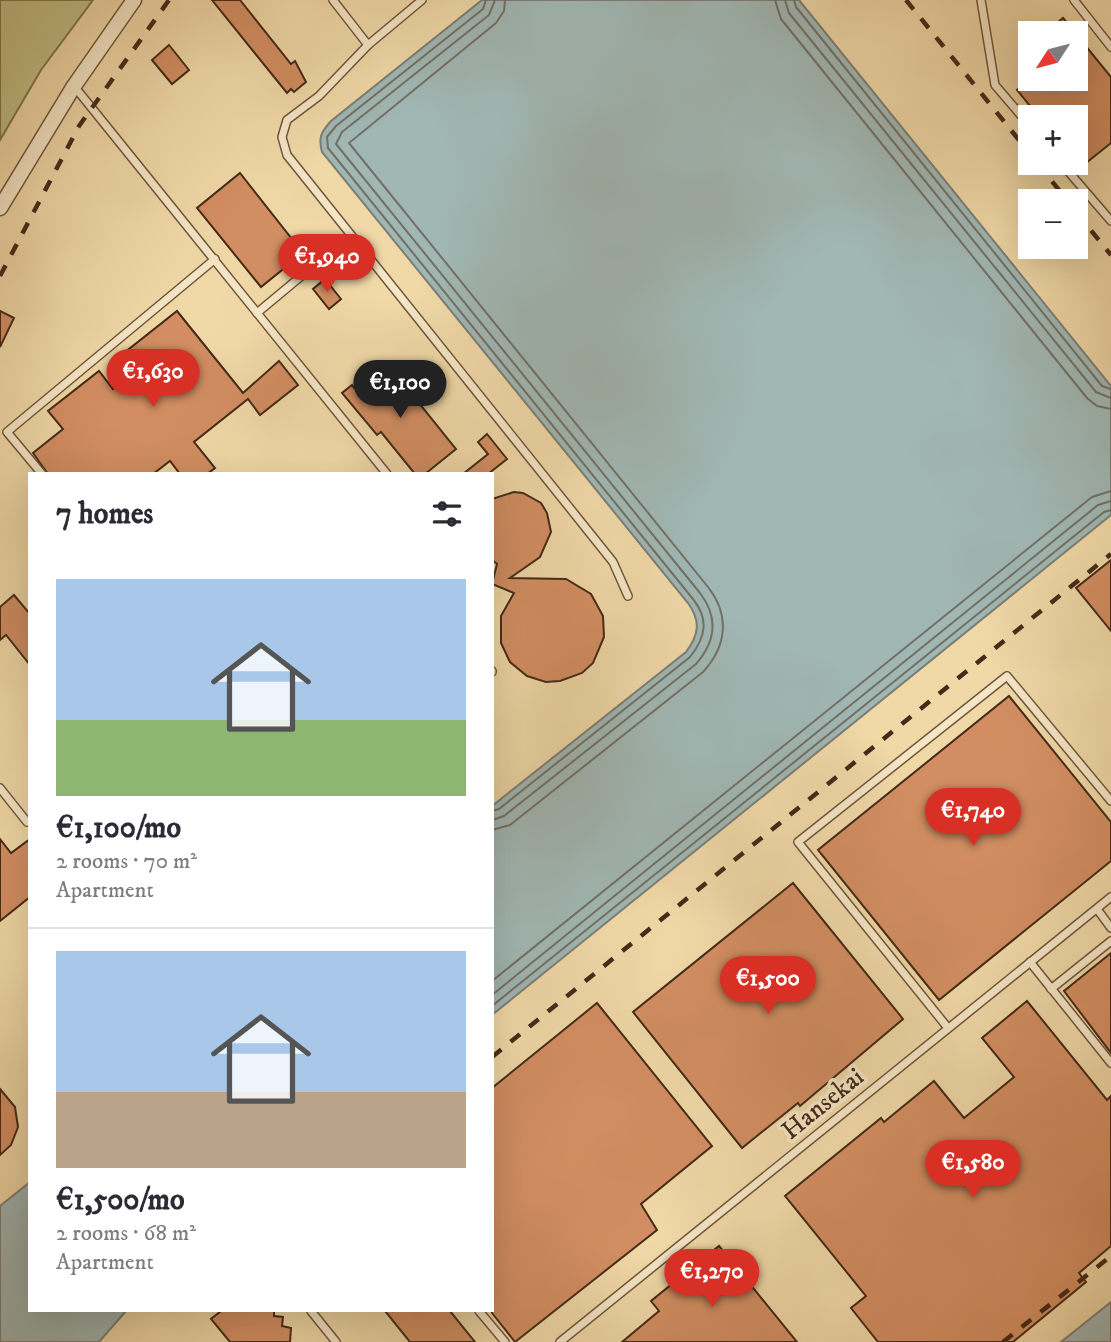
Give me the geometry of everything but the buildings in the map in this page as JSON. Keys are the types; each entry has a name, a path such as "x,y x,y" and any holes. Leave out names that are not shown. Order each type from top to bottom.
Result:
{"street":[{"path":"0,208 74,86 134,0"}],"lane":[{"path":"333,0 368,45"},
{"path":"422,0 368,45 319,96 287,120 282,137 287,155 613,562 628,596"},
{"path":"981,0 995,85 1018,112"},
{"path":"1074,0 1111,47"},
{"path":"74,86 385,472"},
{"path":"1071,175 1111,221"},
{"path":"40,472 7,432 215,259"},
{"path":"257,313 311,268"},
{"path":"948,1028 798,842 1007,676 1111,801"},
{"path":"0,788 27,822"},
{"name":"Hansekai","path":"560,1342 1111,897"},
{"path":"1097,909 1111,928"},
{"path":"1051,989 1111,941"},
{"path":"1030,962 1111,1063"},
{"path":"312,1312 336,1342"},
{"path":"480,1312 505,1342"}],"shaded area":[{"path":"0,0 93,0 41,70 0,140"}],"water":[{"path":"482,0 799,0 1111,386 1111,515 494,1013 494,804 686,652 694,640 697,622 688,603 322,152 321,135 331,121"},
{"path":"28,1184 28,1312 125,1312 99,1342 0,1342 0,1206"},
{"path":"1111,1302 1111,1342 1061,1342"}],"railway":[{"path":"0,276 79,126 169,0"},
{"path":"906,0 1018,139"},
{"path":"1047,175 1058,189"},
{"path":"1088,227 1111,255"},
{"path":"494,1055 1111,554"},
{"path":"1003,1342 1111,1256"}]}
